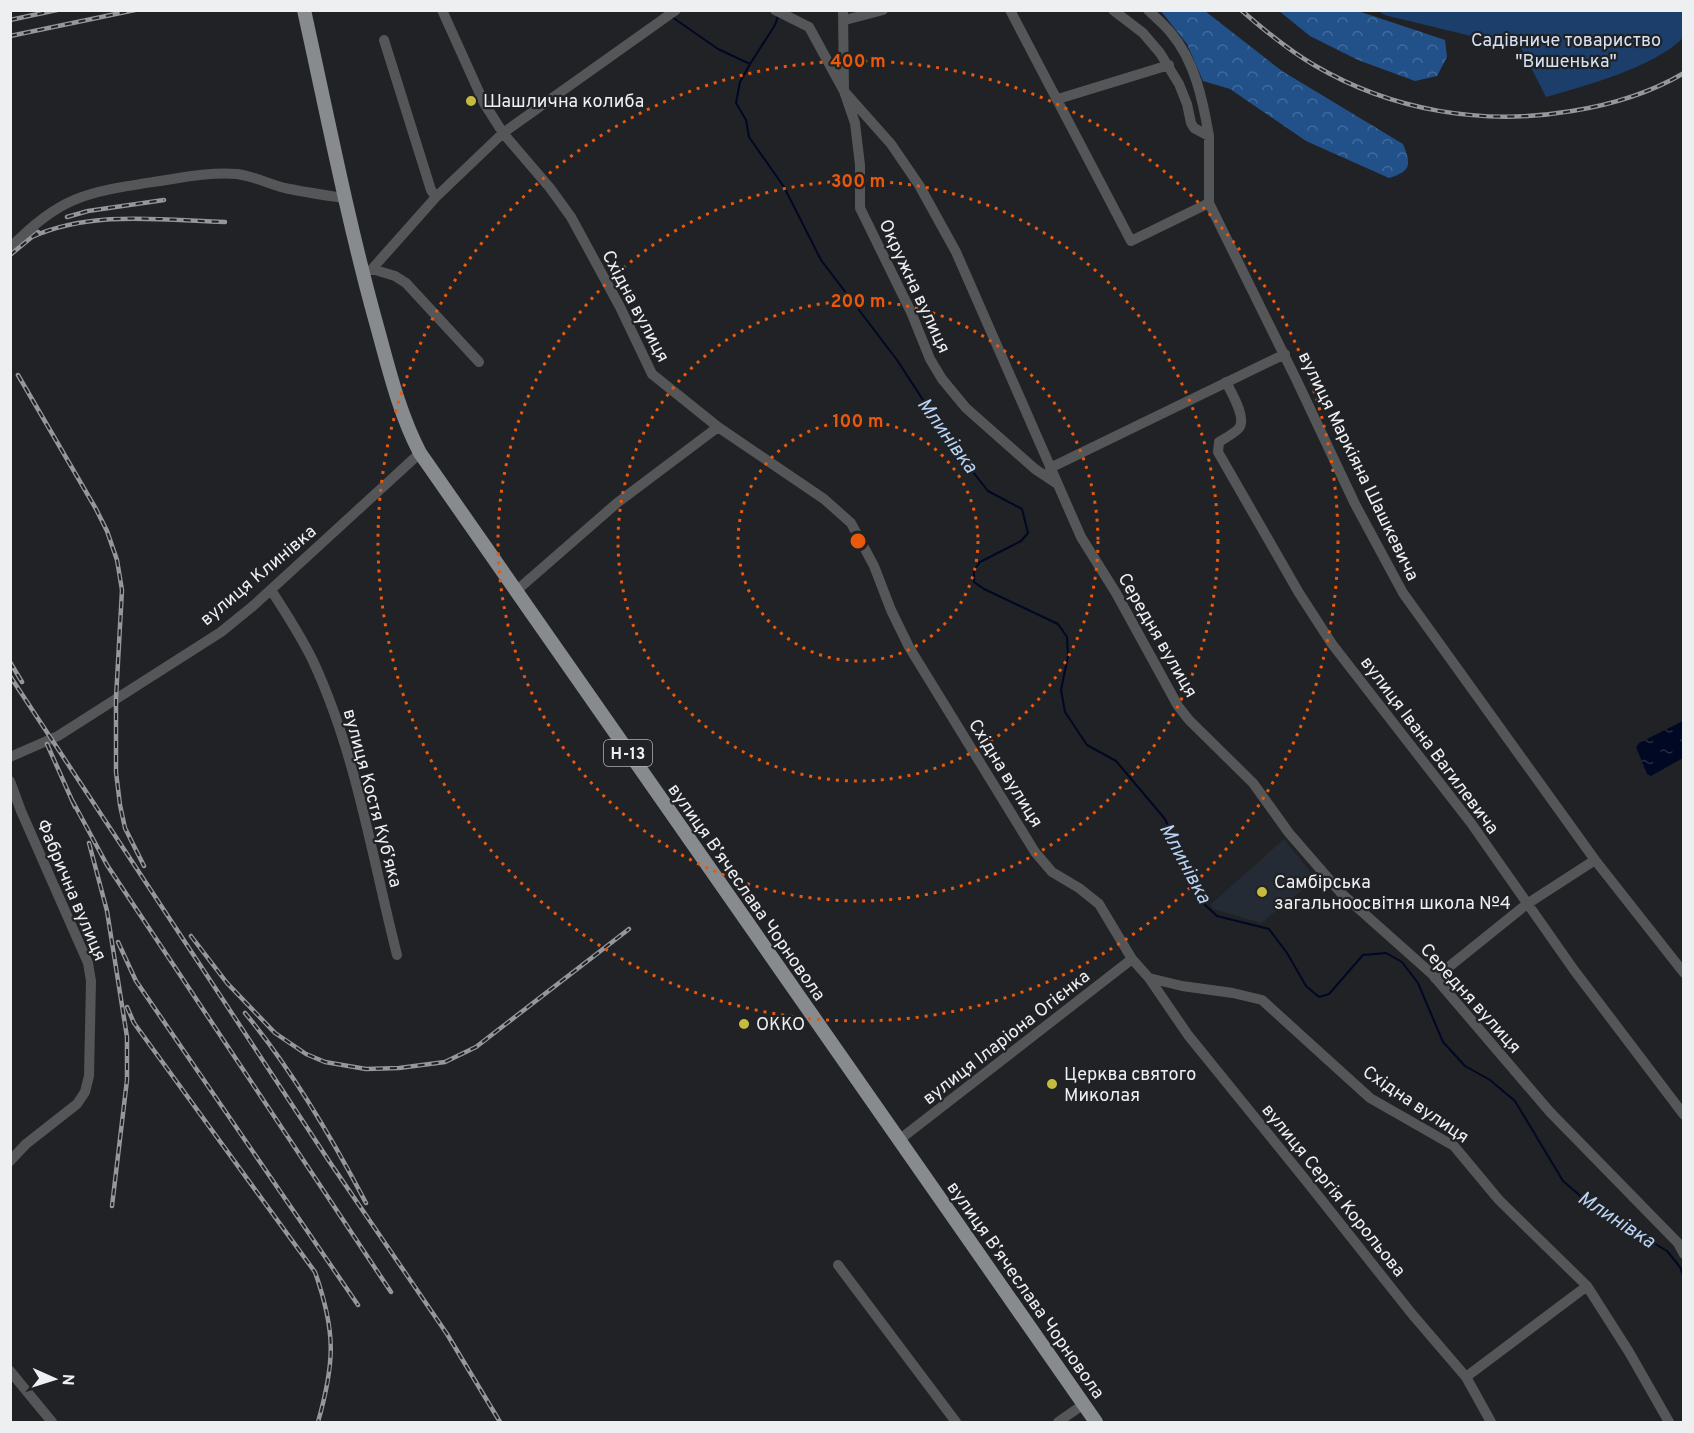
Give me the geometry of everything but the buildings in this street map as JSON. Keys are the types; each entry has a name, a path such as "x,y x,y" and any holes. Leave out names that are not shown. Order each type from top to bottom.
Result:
{"main road":[{"name":"вулиця Вʼячеслава Чорновола","path":"305,14 344,198 367,272 398,403 420,453 1096,1422"}],"street":[{"name":"Східна вулиця","path":"442,10 484,103 503,133 550,188 571,217 620,307 652,374 718,427 824,499 851,523 874,566 909,647 1035,852 1052,872 1100,904 1132,960 1149,978 1262,1000 1370,1098 1454,1146 1499,1200 1587,1286 1629,1352 1669,1422"},
{"path":"367,272 436,198 503,133 676,10"},
{"name":"Окружна вулиця","path":"775,10 809,27 844,91 855,123 860,165 860,208 911,312 930,359 942,379 966,408 1035,469 1056,483"},
{"path":"844,91 844,15 883,10"},
{"path":"1010,10 1131,241 1209,203"},
{"path":"1113,10 1143,33 1160,53 1187,104 1191,123 1194,128 1209,136"},
{"name":"вулиця Маркіяна Шашкевича","path":"1148,10 1181,45 1204,104 1209,136 1209,203 1285,354 1355,504 1403,593 1595,860 1683,973"},
{"path":"384,40 436,198"},
{"path":"1058,99 1168,65"},
{"name":"Середня вулиця","path":"844,91 891,144 919,184 956,252 1081,537 1116,593 1178,706 1189,720 1253,783 1289,833 1341,893 1435,978 1550,1112 1681,1241 1683,1254"},
{"path":"10,248 38,221 78,197 97,191 196,175 238,174 285,188 344,198"},
{"path":"367,272 394,276 406,283 479,362"},
{"path":"1050,468 1285,354"},
{"name":"вулиця Івана Вагилевича","path":"1226,382 1242,416 1242,423 1239,428 1219,442 1218,452 1299,593 1332,644 1471,823 1574,970 1683,1115"},
{"path":"516,591 617,503 718,427"},
{"name":"вулиця Клинівка","path":"10,757 77,725 90,714 221,632 271,590 420,453"},
{"name":"вулиця Костя Кубʼяка","path":"271,590 291,620 313,661 340,729 397,955"},
{"name":"Фабрична вулиця","path":"10,781 88,963 91,981 88,1076 85,1092 77,1104 26,1144 10,1161"},
{"path":"1435,978 1527,904 1595,860"},
{"name":"вулиця Іларіона Огієнка","path":"899,1140 1132,960"},
{"name":"вулиця Сергія Корольова","path":"1149,978 1188,1035 1412,1314 1466,1377 1491,1422"},
{"path":"838,1265 956,1422"},
{"path":"1466,1377 1587,1286"},
{"path":"10,1371 52,1422"},
{"path":"1058,1422 1084,1404"}],"shaded area":[{"name":"Самбірська загальноосвітня школа №4","path":"1284,839 1316,879 1261,923 1214,909 1210,905"}],"green space":[{"path":"1161,11 1205,11 1282,71 1403,144 1408,166 1402,173 1389,178 1306,141 1230,89 1203,81 1187,44"},
{"path":"1279,11 1358,11 1445,40 1447,57 1437,76 1415,81 1358,60 1310,36"},
{"name":"Садівниче товариство \"Вишенька\"","path":"1379,11 1683,11 1683,38 1670,49 1637,67 1546,97 1521,48 1384,15"}],"water":[{"path":"1683,721 1683,758 1651,776 1647,774 1636,747 1639,743"}],"waterway":[{"path":"750,64 775,25 778,16"},
{"name":"Млинівка","path":"672,17 718,49 750,64 740,82 736,103 746,120 749,137 784,187 821,260 897,360 957,452 988,491 1022,509 1028,533 1021,541 980,562 974,570 974,582 1058,624 1067,637 1068,656 1061,690 1065,712 1087,745 1116,761 1165,819 1203,903 1217,916 1269,929 1287,953 1306,986 1319,997 1329,994 1363,955 1386,953 1402,962 1418,983 1443,1042 1465,1066 1490,1080 1515,1101 1563,1181 1591,1205 1667,1251 1680,1267 1684,1278"}],"railway":[{"path":"10,20 57,10"},
{"path":"10,36 135,10"},
{"path":"1241,10 1295,53 1344,81 1406,104 1439,111 1505,117 1572,111 1630,97 1658,87 1684,73"},
{"path":"67,217 88,211 164,200"},
{"path":"32,237 78,223 103,220 152,219 225,222"},
{"path":"10,255 38,232"},
{"path":"18,375 96,509 117,560 122,590 116,698 116,772 125,828 144,866"},
{"path":"10,662 22,682"},
{"path":"10,676 329,1161 447,1334 500,1422"},
{"path":"47,744 75,807"},
{"path":"72,800 107,865 391,1292"},
{"path":"89,843 107,911 127,1037 127,1080 112,1206"},
{"path":"191,936 227,983 275,1033 306,1054 325,1062 366,1069 399,1068 445,1062 476,1047 629,929"},
{"path":"118,942 136,981 358,1305"},
{"path":"127,1007 134,1023 315,1272 327,1312 331,1347 328,1382 318,1422"},
{"path":"245,1013 310,1105 366,1203"}],"place":[{"name":"Шашлична колиба","path":"471,101"},
{"name":"Самбірська загальноосвітня школа №4","path":"1262,892"},
{"name":"OKKO","path":"744,1024"},
{"name":"Церква святого Миколая","path":"1052,1084"}]}
